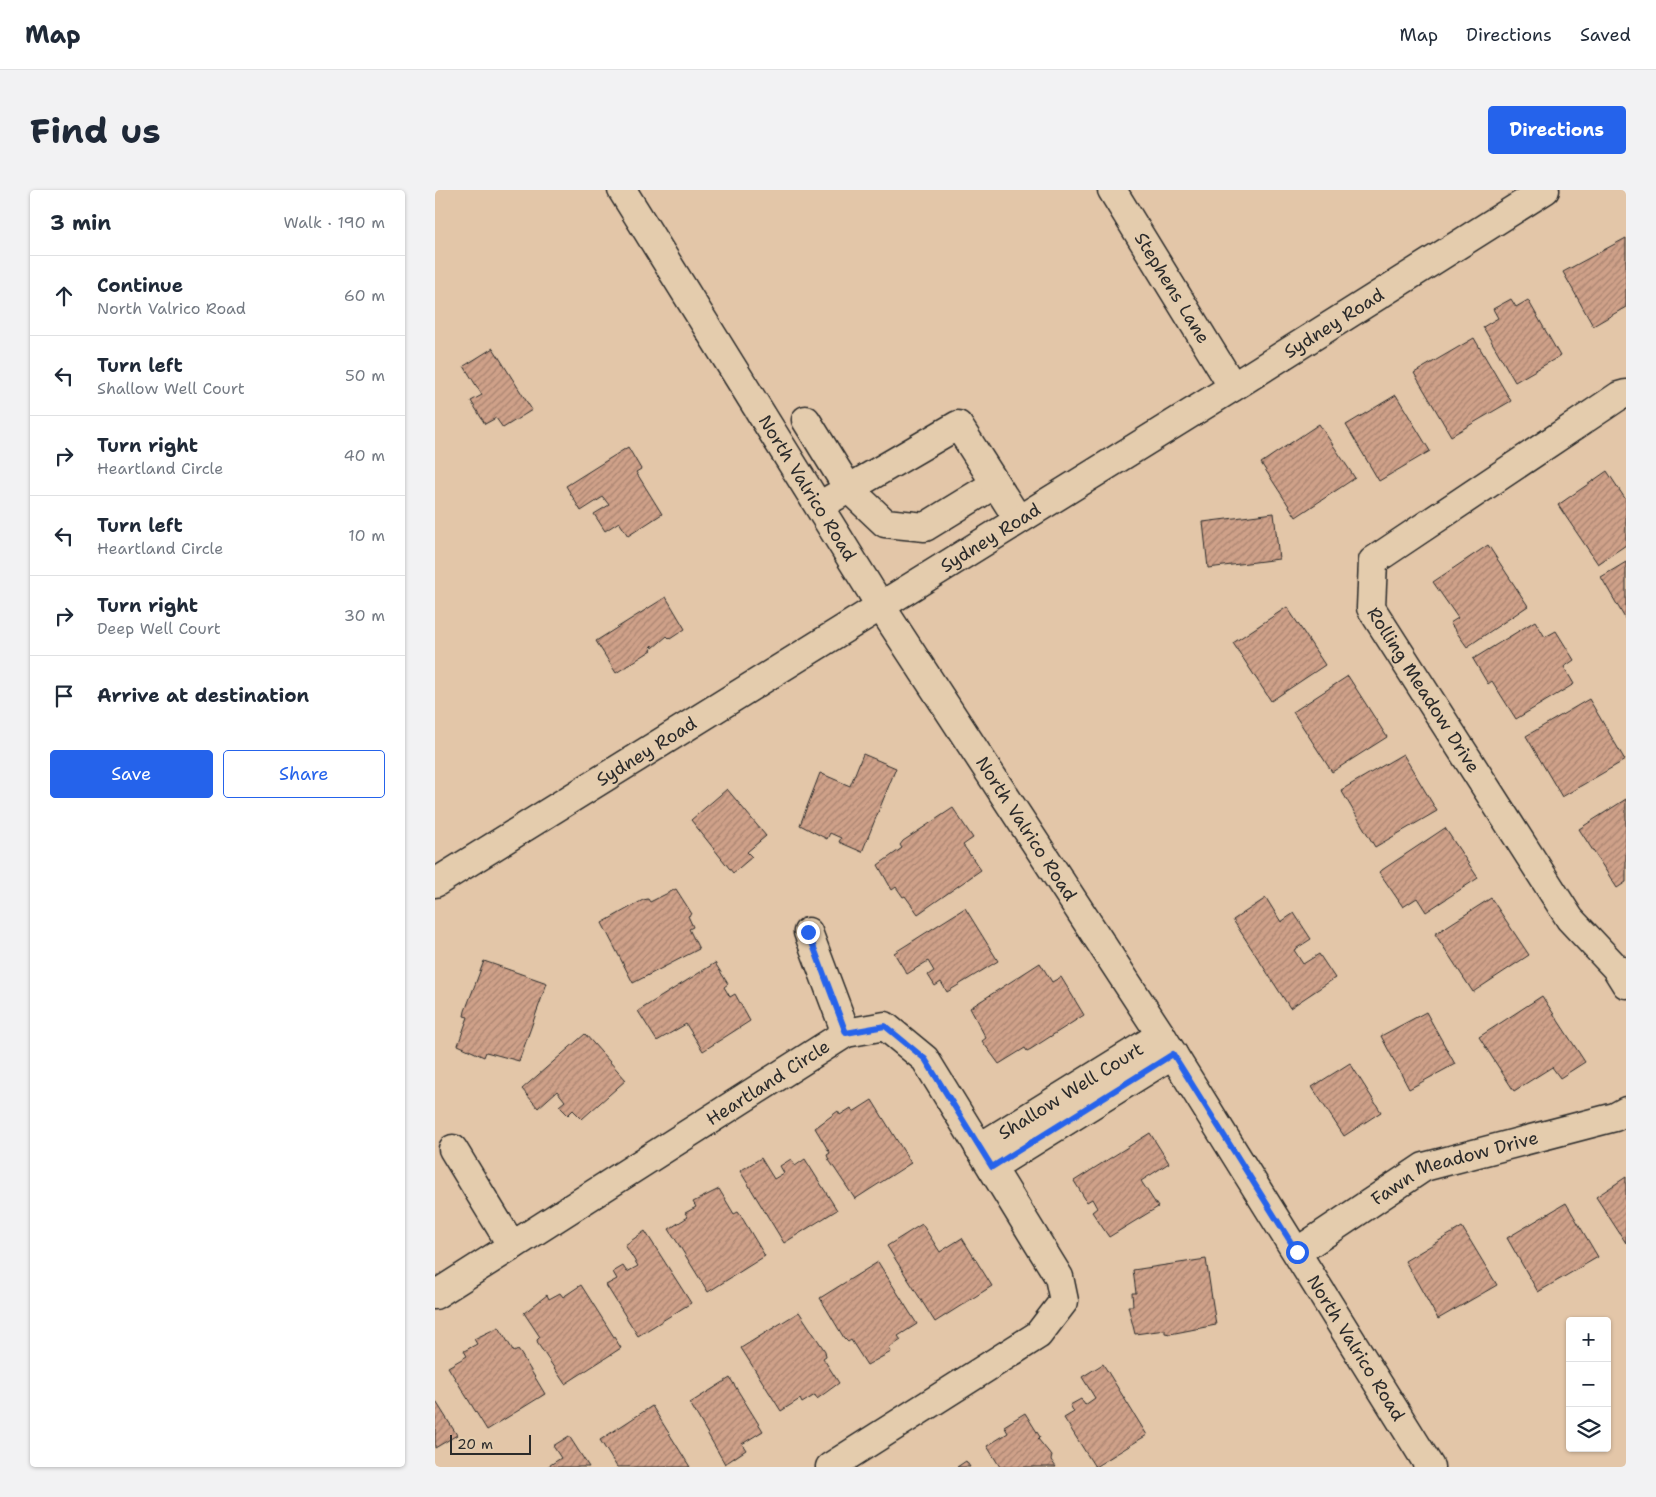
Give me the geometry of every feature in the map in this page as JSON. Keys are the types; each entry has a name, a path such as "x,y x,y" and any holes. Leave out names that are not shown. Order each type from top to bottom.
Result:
{"street":[{"name":"North Valrico Road","path":"622,190 880,605 1167,1045 1430,1467"},
{"name":"Stephens Lane","path":"1112,190 1233,387"},
{"name":"Sydney Road","path":"435,883 1233,387 1545,190"},
{"name":"Rolling Meadow Drive","path":"1626,394 1619,396 1373,560 1371,608 1570,918 1616,968 1626,984"},
{"path":"806,420 848,488 885,523 925,527 995,484"},
{"path":"819,506 957,425 1018,519"},
{"path":"808,932 846,1033"},
{"name":"Heartland Circle","path":"435,1295 846,1033 885,1026 925,1059 1059,1277 1064,1301 1038,1335 830,1467"},
{"name":"Shallow Well Court","path":"985,1158 1167,1045"},
{"name":"Fawn Meadow Drive","path":"1297,1252 1424,1167 1615,1117 1626,1111"},
{"path":"453,1149 512,1246"}],"building":[{"path":"1626,238 1626,307 1593,326 1563,272"},
{"path":"1511,299 1516,307 1528,300 1560,356 1515,382 1483,327 1498,318 1493,309"},
{"path":"1474,338 1511,401 1451,436 1414,373"},
{"path":"493,348 532,410 503,428 496,418 485,424 471,401 482,395 464,366"},
{"path":"1396,395 1430,451 1379,481 1346,425"},
{"path":"1319,424 1355,478 1296,517 1261,463"},
{"path":"628,447 641,469 636,472 662,514 628,536 619,522 605,531 594,514 609,505 603,497 581,511 566,486"},
{"path":"1607,471 1626,500 1626,545 1598,564 1558,505"},
{"path":"1274,513 1279,559 1208,568 1203,522"},
{"path":"1488,545 1528,606 1467,647 1450,623 1458,618 1433,582"},
{"path":"1626,562 1626,620 1601,577"},
{"path":"666,597 685,629 670,639 667,636 653,648 652,645 650,647 652,650 616,673 596,641"},
{"path":"1287,607 1325,665 1271,701 1233,643"},
{"path":"1535,621 1545,637 1556,631 1574,660 1564,667 1574,684 1516,719 1492,681 1488,684 1473,659"},
{"path":"1348,676 1387,737 1332,772 1293,712"},
{"path":"1589,699 1625,760 1562,797 1526,736"},
{"path":"863,754 896,768 862,852 839,842 841,838 830,833 827,839 800,825 820,773 850,786"},
{"path":"1403,754 1437,811 1375,847 1341,790"},
{"path":"727,789 766,836 747,852 752,857 733,873 691,820"},
{"path":"1626,799 1626,882 1617,888 1579,829"},
{"path":"953,808 973,838 963,845 981,870 918,914 896,887 892,890 878,865 902,848 900,845 903,841"},
{"path":"1445,828 1478,878 1426,912 1417,898 1403,907 1379,872"},
{"path":"676,889 692,914 688,916 693,927 689,929 699,949 633,983 602,923 643,900 648,899 650,902"},
{"path":"1266,898 1281,922 1294,913 1311,939 1294,950 1303,964 1319,954 1335,978 1290,1008 1233,920"},
{"path":"1491,898 1529,955 1473,992 1435,934"},
{"path":"965,908 998,961 947,992 941,982 935,986 928,975 934,971 928,961 907,974 894,953"},
{"path":"484,961 547,983 519,1061 486,1052 484,1057 458,1045 468,1017 464,1016 465,1011"},
{"path":"715,963 728,984 724,987 730,997 735,994 750,1021 703,1051 686,1024 657,1041 638,1011"},
{"path":"1040,963 1052,982 1061,977 1084,1015 1031,1049 1027,1051 1025,1048 999,1064 982,1041 986,1038 970,1008"},
{"path":"1542,996 1585,1062 1560,1078 1552,1067 1514,1091 1479,1037"},
{"path":"1426,1012 1455,1064 1409,1089 1381,1036"},
{"path":"585,1034 626,1080 582,1119 573,1110 568,1115 559,1106 565,1101 557,1091 538,1108 522,1089"},
{"path":"1350,1063 1381,1112 1344,1136 1312,1087"},
{"path":"872,1100 911,1163 855,1199 829,1160 827,1155 830,1153 815,1128 838,1111 840,1115 851,1108 853,1112"},
{"path":"1150,1133 1169,1163 1141,1181 1158,1207 1109,1237 1092,1212 1097,1208 1092,1199 1087,1202 1074,1181"},
{"path":"761,1158 774,1179 784,1173 780,1166 791,1159 795,1166 805,1159 837,1210 784,1243 740,1171"},
{"path":"1626,1177 1626,1243 1596,1197"},
{"path":"719,1189 734,1214 738,1212 741,1216 765,1256 708,1292 669,1229 688,1217 685,1213 696,1207 693,1202"},
{"path":"1566,1203 1598,1257 1538,1292 1507,1238"},
{"path":"922,1224 940,1252 962,1238 992,1286 935,1322 887,1246"},
{"path":"1462,1227 1497,1285 1438,1319 1405,1261"},
{"path":"645,1231 691,1303 638,1336 606,1285 617,1279 613,1272 623,1266 627,1272 638,1266 625,1245"},
{"path":"1206,1259 1216,1325 1170,1334 1165,1333 1165,1330 1135,1334 1128,1306 1133,1306 1132,1293 1136,1293 1133,1270"},
{"path":"878,1262 917,1324 898,1336 901,1340 889,1348 891,1352 867,1365 851,1340 848,1342 844,1338 820,1298"},
{"path":"581,1285 621,1348 565,1384 538,1344 537,1340 540,1337 524,1313 547,1295 549,1299 560,1293 563,1297"},
{"path":"799,1312 825,1351 826,1356 823,1358 839,1383 817,1399 815,1395 802,1403 800,1399 781,1411 741,1348"},
{"path":"499,1327 514,1352 518,1350 521,1354 545,1394 487,1430 448,1367 467,1356 464,1351 477,1344 474,1339"},
{"path":"1103,1364 1147,1435 1095,1467 1064,1418 1074,1412 1070,1405 1081,1399 1085,1405 1095,1398 1082,1377"},
{"path":"730,1378 763,1431 742,1444 746,1450 725,1464 690,1403"},
{"path":"435,1400 457,1435 435,1448"},
{"path":"652,1406 690,1467 617,1467 600,1440"},
{"path":"1025,1413 1040,1437 1038,1439 1052,1456 1051,1460 1056,1467 1000,1467 987,1446 1008,1433 1004,1426"},
{"path":"569,1436 589,1467 547,1467 561,1458 553,1446"},
{"path":"966,1461 970,1467 957,1467"}],"route":[{"path":"808,932 846,1033 885,1026 925,1059 992,1167 1173,1054 1297,1252"}]}
